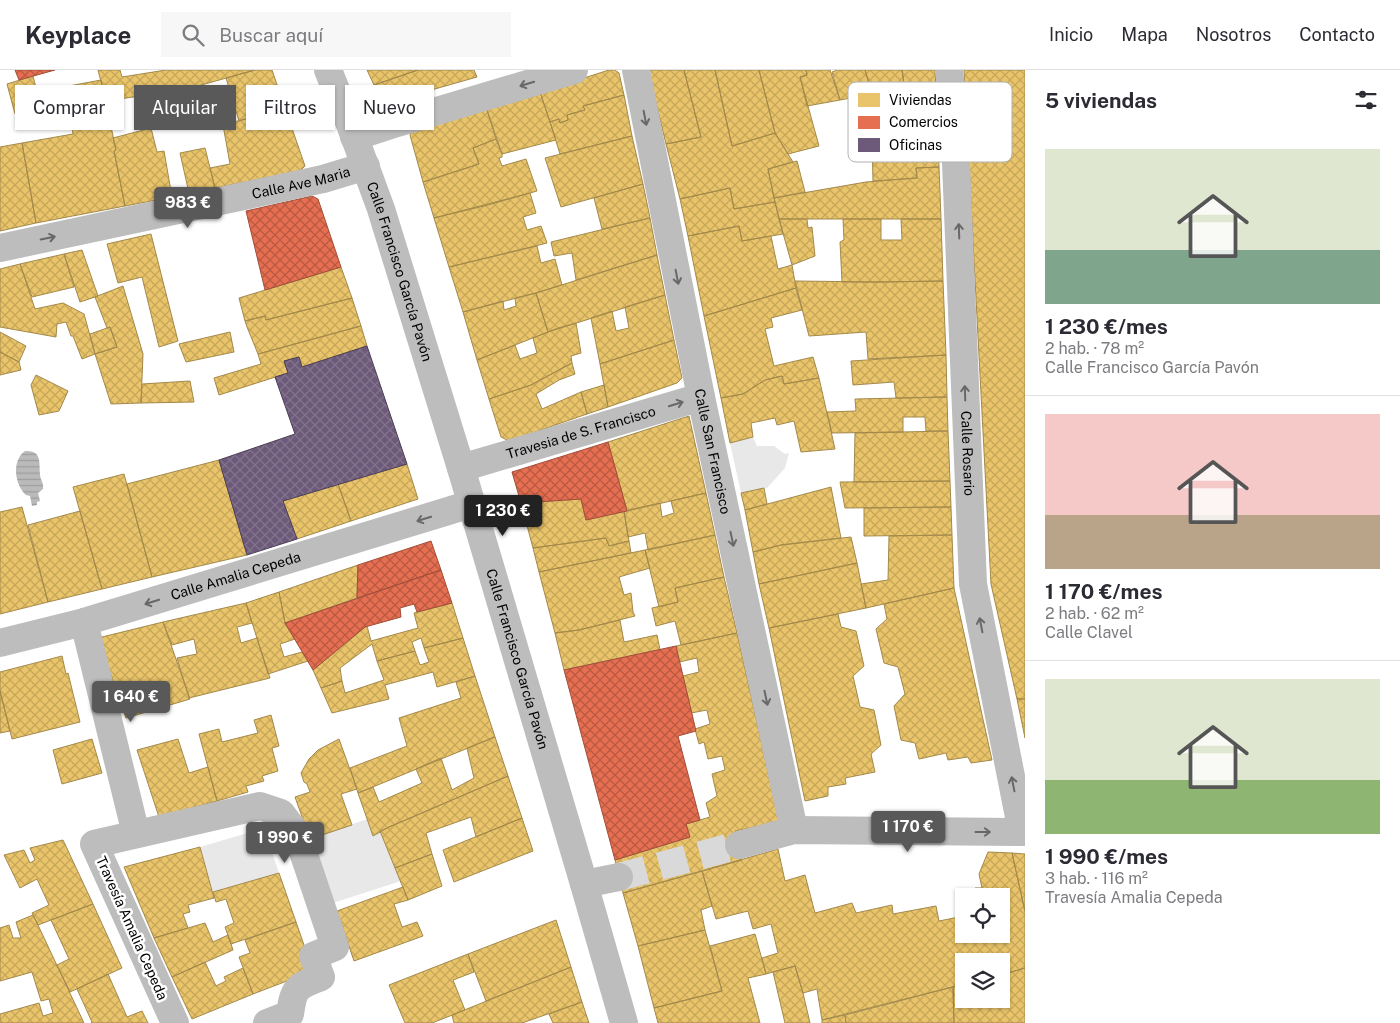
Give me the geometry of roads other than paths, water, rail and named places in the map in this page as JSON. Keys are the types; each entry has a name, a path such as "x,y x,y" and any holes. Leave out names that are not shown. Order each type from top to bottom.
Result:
{"street":[{"name":"Calle Francisco García Pavón","path":"328,70 381,209 461,468 624,1023"},
{"path":"354,137 574,70"},
{"name":"Calle San Francisco","path":"636,70 701,397 794,830"},
{"name":"Calle Rosario","path":"956,162 972,584 1024,832"},
{"name":"Calle Ave Maria","path":"0,248 323,179 366,166"},
{"name":"Travesia de S. Francisco","path":"461,468 701,397"},
{"name":"Calle Amalia Cepeda","path":"0,643 84,622 471,504"},
{"path":"84,622 136,834"},
{"name":"Travesía Amalia Cepeda","path":"175,1023 94,844 260,806 280,813 297,834 335,947 313,956 321,978 299,986 292,999 290,1014 267,1023"},
{"path":"739,845 794,830 1024,832"},
{"path":"584,884 619,877"}],"tunnel":[{"path":"619,877 739,845"}]}
